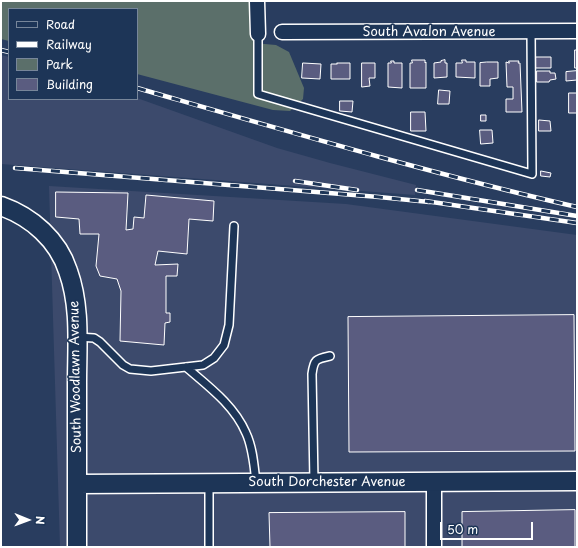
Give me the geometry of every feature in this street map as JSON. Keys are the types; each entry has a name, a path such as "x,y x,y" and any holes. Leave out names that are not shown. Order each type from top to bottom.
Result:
{"street":[{"path":"257,1 258,34"},
{"name":"South Avalon Avenue","path":"282,32 577,31"},
{"name":"South Woodlawn Avenue","path":"1,206 16,211 49,237 59,251 68,270 75,295 77,547"},
{"name":"South Dorchester Avenue","path":"77,484 577,481"},
{"path":"434,482 434,547"}],"lane":[{"path":"258,34 258,94 532,174 531,31"},
{"path":"76,337 94,338 123,365 130,368 151,371 186,367 202,365 214,358 224,346 229,325 234,226"},
{"path":"314,482 312,374 314,363 319,358 330,356"},
{"path":"186,367 220,397 236,415 246,433 253,455 256,483"},
{"path":"209,483 209,547"}],"shaded area":[{"path":"1,55 8,57 8,100 138,100 138,98 277,148 416,185 415,195 1,164"},
{"path":"49,186 346,204 577,235 577,547 60,547"}],"green space":[{"path":"1,1 252,1 253,43 276,45 289,52 304,88 303,99 290,111 273,110 138,74 138,8 8,8 8,41 1,39"}],"building":[{"path":"575,50 577,50 577,68 575,68"},
{"path":"536,57 551,57 551,68 536,68"},
{"path":"412,60 425,60 425,63 426,62 426,88 410,88 410,63 412,63"},
{"path":"445,60 445,63 447,63 447,77 434,78 434,63"},
{"path":"462,60 466,60 466,62 475,62 475,78 456,77 456,63 462,63"},
{"path":"391,61 394,61 394,63 402,63 402,88 388,87 388,63 391,63"},
{"path":"509,61 519,61 518,63 520,63 522,112 506,112 506,99 513,99 513,87 507,87 506,62 509,63"},
{"path":"498,62 498,78 490,79 490,86 480,86 480,63"},
{"path":"303,63 321,64 320,79 302,78"},
{"path":"350,63 350,79 331,79 331,64"},
{"path":"362,63 375,63 375,78 369,78 370,86 362,87"},
{"path":"537,71 550,71 550,73 555,73 556,79 550,80 549,82 537,82"},
{"path":"577,71 577,80 566,81 566,72"},
{"path":"439,90 450,91 449,104 438,104"},
{"path":"569,93 577,93 577,113 569,113"},
{"path":"340,101 353,101 352,112 340,111"},
{"path":"411,112 425,112 426,131 411,131"},
{"path":"481,115 486,115 486,121 481,121"},
{"path":"539,120 550,121 551,131 539,131"},
{"path":"480,130 492,130 493,143 481,144"},
{"path":"541,171 551,173 550,177 541,176"},
{"path":"56,192 128,193 126,230 133,229 134,217 144,218 146,195 214,201 213,221 189,219 187,254 158,251 155,265 178,264 177,276 166,276 166,313 170,313 170,322 165,323 164,345 120,341 121,291 117,279 100,276 96,266 99,234 80,234 79,219 56,217"},
{"path":"574,315 575,451 349,452 348,317"},
{"path":"575,510 575,547 462,547 462,512"},
{"path":"405,512 405,547 270,547 269,513"}],"railway":[{"path":"1,50 8,52"},
{"path":"138,88 466,180 577,207"},
{"path":"15,168 429,202"},
{"path":"295,181 357,190"},
{"path":"417,190 577,216"},
{"path":"425,201 577,223"}]}
